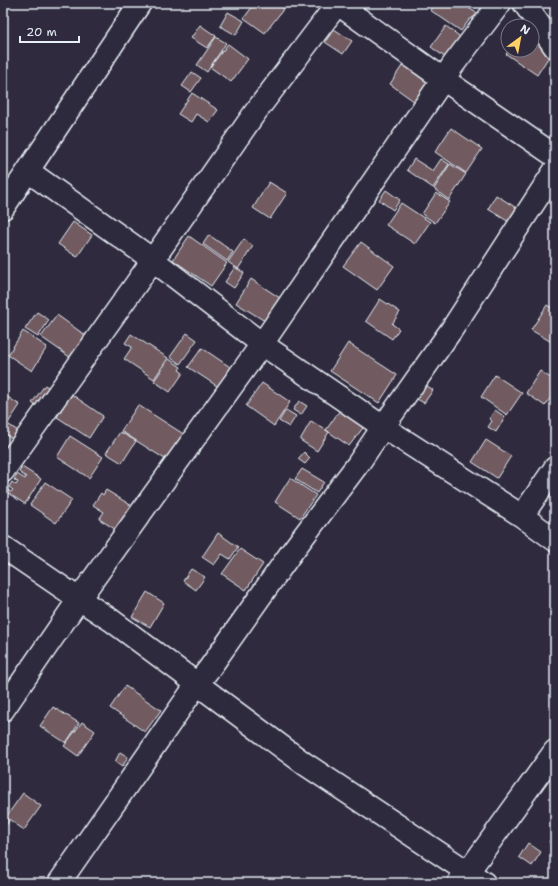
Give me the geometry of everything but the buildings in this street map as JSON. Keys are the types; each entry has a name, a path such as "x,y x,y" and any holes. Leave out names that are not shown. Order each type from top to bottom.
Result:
{"street":[{"path":"3,208 140,3"},
{"path":"3,471 153,260 254,114 338,3 443,79 555,156"},
{"path":"3,710 79,599 262,344 443,79 500,3"},
{"path":"524,3 555,47"},
{"path":"59,883 197,684 291,553 358,464 382,427 452,329 555,170"},
{"path":"28,171 153,260 262,344 382,427 522,516 555,540"},
{"path":"522,516 555,468"},
{"path":"3,547 111,620 305,764 470,879 555,751"}]}
